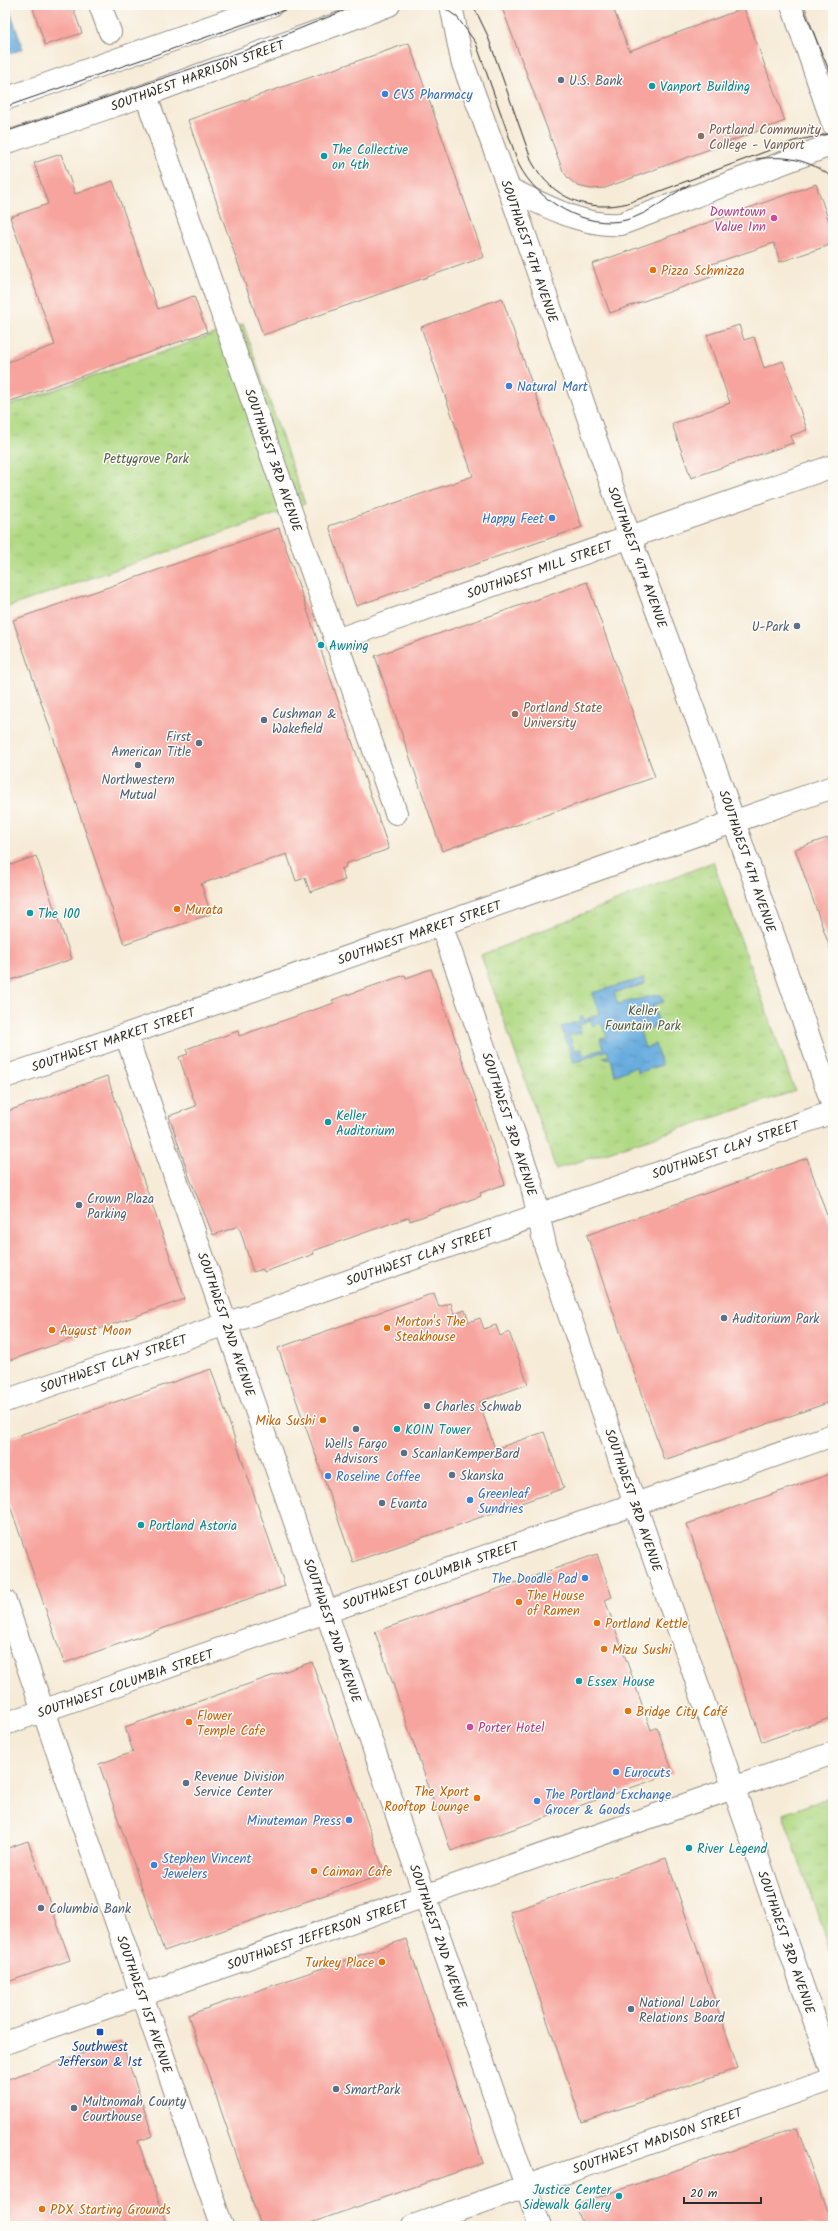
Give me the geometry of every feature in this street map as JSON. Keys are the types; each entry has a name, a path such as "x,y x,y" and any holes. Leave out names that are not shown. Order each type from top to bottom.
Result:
{"main road":[{"path":"100,5 110,32"},
{"path":"5,99 272,5"},
{"name":"SOUTHWEST HARRISON STREET","path":"5,143 148,94 389,5"},
{"name":"SOUTHWEST 4TH AVENUE","path":"451,5 462,61 509,189 630,538 734,822 833,1106"},
{"path":"792,5 833,124"},
{"name":"SOUTHWEST 3RD AVENUE","path":"150,107 396,814"},
{"path":"509,189 570,216 607,224 621,224 833,144"},
{"name":"SOUTHWEST MILL STREET","path":"336,640 833,466"},
{"name":"SOUTHWEST MARKET STREET","path":"5,1077 833,787"},
{"name":"SOUTHWEST 3RD AVENUE","path":"441,924 531,1182 545,1246 833,2074"},
{"name":"SOUTHWEST 2ND AVENUE","path":"126,1035 540,2226"},
{"name":"SOUTHWEST CLAY STREET","path":"5,1401 833,1112"},
{"name":"SOUTHWEST COLUMBIA STREET","path":"5,1724 833,1435"},
{"name":"SOUTHWEST 1ST AVENUE","path":"5,1601 222,2226"},
{"name":"SOUTHWEST JEFFERSON STREET","path":"5,2042 833,1753"},
{"name":"SOUTHWEST MADISON STREET","path":"412,2226 833,2079"}],"green space":[{"name":"Pettygrove Park","path":"243,324 305,504 5,608 5,407"},
{"name":"Keller Fountain Park","path":"713,862 795,1091 556,1169 481,955"},
{"path":"833,1796 833,1959 783,1814"}],"water":[{"path":"5,5 8,5 23,49 5,55"},
{"path":"644,978 645,984 614,993 618,1004 660,994 664,1002 653,1005 660,1025 640,1032 645,1048 655,1044 662,1065 638,1073 636,1067 615,1075 611,1059 602,1057 609,1056 607,1050 574,1063 561,1027 580,1021 579,1019 582,1016 585,1020 599,1014 592,993","holes":["590,1020 593,1026 601,1023 607,1037 600,1039 603,1049 583,1056 582,1049 574,1050 569,1035 581,1033 579,1025"]}],"building":[{"path":"32,5 72,5 82,33 45,45"},
{"name":"Vanport Building","path":"501,5 612,5 629,51 744,8 785,121 605,188 591,189 578,186 569,179 563,171"},
{"name":"The Collective on 4th","path":"409,43 484,257 263,335 188,120"},
{"path":"61,154 75,194 113,181 158,309 194,296 207,332 5,403 5,363 55,345 10,217 48,204 34,163"},
{"path":"816,184 833,233 833,244 780,262 774,243 709,265 714,276 610,313 592,264"},
{"path":"502,298 582,527 356,606 329,526 473,476 421,327"},
{"path":"739,325 744,340 754,337 764,368 783,361 807,430 790,436 793,443 691,478 672,424 730,403 707,335"},
{"path":"279,528 389,849 345,864 346,867 341,869 345,880 310,892 305,878 296,881 287,854 201,884 211,914 124,944 13,620"},
{"name":"Portland State University","path":"587,582 655,777 442,851 375,656"},
{"path":"833,836 833,947 830,948 795,849"},
{"name":"The 100","path":"36,856 72,959 5,982 5,867"},
{"name":"Keller Auditorium","path":"431,969 505,1184 480,1193 481,1196 410,1221 409,1217 313,1251 314,1254 264,1272 263,1269 253,1272 239,1226 213,1235 189,1176 169,1116 196,1106 179,1057 188,1054 186,1049 238,1031 239,1036 334,1003 332,1000 405,975 406,978"},
{"name":"Crown Plaza Parking","path":"107,1076 185,1299 5,1362 5,1112"},
{"name":"Auditorium Park","path":"807,1158 833,1233 833,1401 664,1460 587,1235"},
{"name":"KOIN Tower","path":"434,1293 439,1307 451,1303 454,1314 465,1310 469,1322 480,1318 484,1329 496,1325 500,1336 509,1332 528,1384 479,1402 495,1449 544,1432 564,1488 353,1562 278,1348"},
{"name":"Portland Astoria","path":"211,1369 285,1586 64,1663 5,1491 5,1440"},
{"path":"833,1473 833,1717 762,1742 687,1524"},
{"path":"597,1554 612,1597 605,1600 651,1730 657,1727 673,1773 451,1851 375,1632"},
{"path":"312,1662 385,1874 164,1951 99,1764 133,1752 125,1727"},
{"path":"28,1841 70,1960 5,1983 5,1849"},
{"path":"666,1858 738,2068 582,2122 510,1912"},
{"name":"SmartPark","path":"406,1939 483,2163 302,2226 261,2226 188,2015"},
{"name":"Multnomah County Courthouse","path":"121,2040 153,2136 138,2141 167,2226 5,2226 5,2080"},
{"path":"797,2128 832,2226 583,2226 576,2205"}],"tram line":[{"path":"5,107 299,5"},
{"path":"5,132 252,48 358,5"},
{"path":"440,5 457,17 476,43 519,165 527,178 550,201 564,210 579,216 595,221 611,222 635,217 660,204 690,184"},
{"path":"473,5 487,34 532,162 540,175 550,185 572,200 599,206 613,206 628,203 794,141 833,133"},
{"path":"802,5 833,80"},
{"path":"756,159 787,158 796,160 815,166 833,178"}],"place":[{"name":"U.S. Bank","path":"561,80"},
{"name":"Vanport Building","path":"652,86"},
{"name":"CVS Pharmacy","path":"385,94"},
{"name":"Portland Community College - Vanport","path":"701,136"},
{"name":"The Collective on 4th","path":"324,156"},
{"name":"Downtown Value Inn","path":"774,218"},
{"name":"Pizza Schmizza","path":"653,270"},
{"name":"Natural Mart","path":"509,386"},
{"name":"Happy Feet","path":"552,518"},
{"name":"U-Park","path":"797,626"},
{"name":"Awning","path":"321,645"},
{"name":"Portland State University","path":"515,714"},
{"name":"Cushman & Wakefield","path":"264,720"},
{"name":"First American Title","path":"199,743"},
{"name":"Northwestern Mutual","path":"138,765"},
{"name":"Murata","path":"177,909"},
{"name":"The 100","path":"30,913"},
{"name":"Keller Auditorium","path":"328,1122"},
{"name":"Crown Plaza Parking","path":"79,1205"},
{"name":"Auditorium Park","path":"724,1318"},
{"name":"Morton's The Steakhouse","path":"387,1328"},
{"name":"August Moon","path":"52,1330"},
{"name":"Charles Schwab","path":"427,1406"},
{"name":"Mika Sushi","path":"323,1420"},
{"name":"Wells Fargo Advisors","path":"356,1429"},
{"name":"KOIN Tower","path":"397,1429"},
{"name":"ScanlanKemperBard","path":"404,1453"},
{"name":"Skanska","path":"452,1475"},
{"name":"Roseline Coffee","path":"328,1476"},
{"name":"Greenleaf Sundries","path":"470,1500"},
{"name":"Evanta","path":"382,1503"},
{"name":"Portland Astoria","path":"141,1525"},
{"name":"The Doodle Pad","path":"585,1578"},
{"name":"The House of Ramen","path":"519,1602"},
{"name":"Portland Kettle","path":"597,1623"},
{"name":"Mizu Sushi","path":"604,1649"},
{"name":"Essex House","path":"579,1681"},
{"name":"Bridge City Café","path":"628,1711"},
{"name":"Flower Temple Cafe","path":"189,1722"},
{"name":"Porter Hotel","path":"470,1727"},
{"name":"Eurocuts","path":"616,1772"},
{"name":"Revenue Division Service Center","path":"186,1783"},
{"name":"The Xport Rooftop Lounge","path":"477,1798"},
{"name":"The Portland Exchange Grocer & Goods","path":"537,1801"},
{"name":"Minuteman Press","path":"349,1820"},
{"name":"River Legend","path":"689,1848"},
{"name":"Stephen Vincent Jewelers","path":"154,1865"},
{"name":"Caiman Cafe","path":"314,1871"},
{"name":"Columbia Bank","path":"41,1908"},
{"name":"Turkey Place","path":"382,1962"},
{"name":"National Labor Relations Board","path":"631,2009"},
{"name":"Southwest Jefferson & 1st","path":"100,2032"},
{"name":"SmartPark","path":"336,2089"},
{"name":"Multnomah County Courthouse","path":"74,2108"},
{"name":"Justice Center Sidewalk Gallery","path":"619,2196"},
{"name":"PDX Starting Grounds","path":"42,2209"}]}
